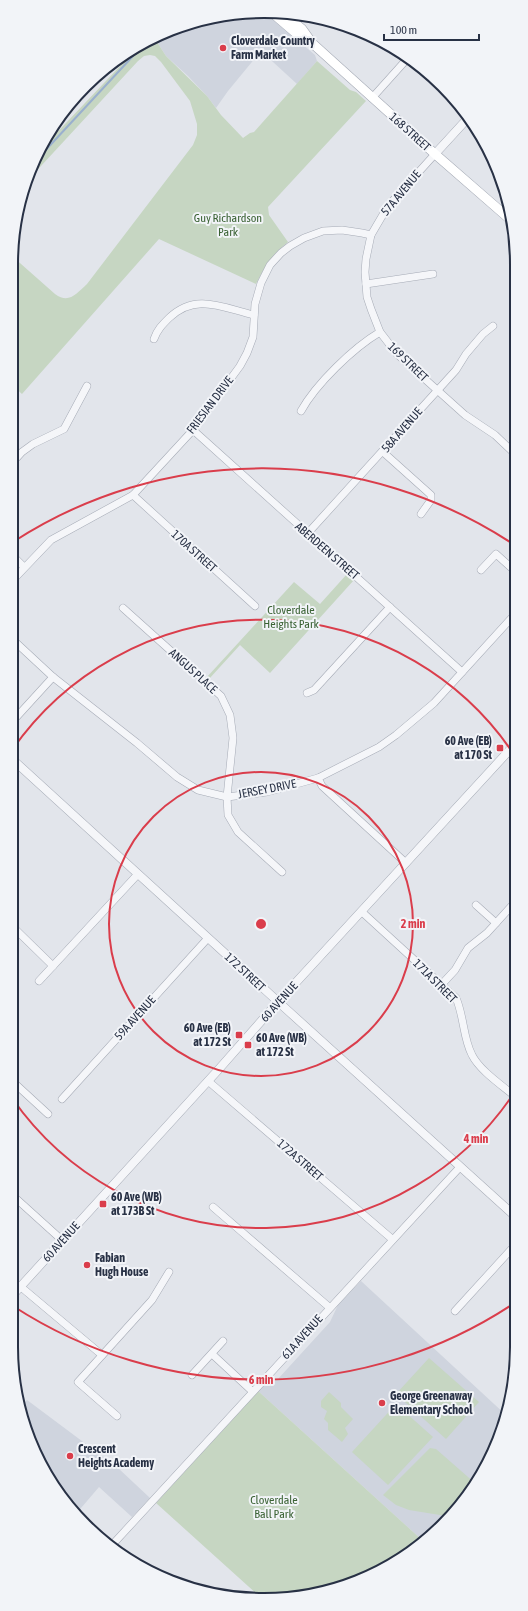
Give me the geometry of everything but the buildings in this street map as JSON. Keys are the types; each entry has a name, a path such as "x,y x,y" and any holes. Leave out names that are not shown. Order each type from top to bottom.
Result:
{"main road":[{"name":"168 STREET","path":"279,19 297,34 310,41"},
{"name":"168 STREET","path":"290,20 302,29 310,41 372,98 505,215"}],"street":[{"path":"372,98 405,62"},
{"name":"57A AVENUE","path":"371,235 388,206 465,121"},
{"name":"FRIESIAN DRIVE","path":"18,574 45,545 58,536 133,495 193,430 240,366 247,353 252,337 258,294 265,274 275,260 290,246 304,238 323,231 342,230 371,235"},
{"name":"169 STREET","path":"371,235 366,259 366,284 371,310 380,332 397,354 475,423 501,440 510,449"},
{"path":"366,284 433,274"},
{"path":"154,339 161,325 172,315 191,305 214,304 254,315"},
{"name":"58A AVENUE","path":"308,533 383,452 460,365 466,354 483,334 493,326"},
{"path":"301,411 307,400 336,368 380,332"},
{"path":"18,456 33,444 64,429 87,386"},
{"name":"ABERDEEN STREET","path":"193,430 462,672"},
{"path":"383,452 431,495 431,500 421,514"},
{"name":"170A STREET","path":"133,495 255,606"},
{"path":"481,570 496,554 510,567"},
{"path":"18,561 24,567"},
{"path":"307,692 314,690 390,607"},
{"name":"ANGUS PLACE","path":"123,608 221,696 230,715 234,738 227,797 228,815 238,832 282,872"},
{"name":"JERSEY DRIVE","path":"18,644 53,676 177,777 198,790 227,797 268,792 318,778 379,747 396,735 434,703 510,620"},
{"path":"18,715 53,676"},
{"name":"60 AVENUE","path":"18,1290 278,1002 510,750"},
{"name":"172 STREET","path":"18,764 510,1212"},
{"path":"318,778 322,786 406,863"},
{"path":"38,981 138,874"},
{"path":"476,905 496,923"},
{"path":"442,984 455,970 468,948 496,923 510,908"},
{"name":"171A STREET","path":"362,912 456,998 461,1008 471,1054 477,1063 510,1093"},
{"path":"18,932 53,966"},
{"name":"59A AVENUE","path":"62,1099 208,938"},
{"name":"172A STREET","path":"208,1081 392,1239"},
{"path":"18,1086 48,1114"},
{"name":"61A AVENUE","path":"114,1542 252,1391 460,1167"},
{"path":"18,1200 63,1241"},
{"path":"213,1207 330,1307"},
{"path":"455,1311 510,1251"},
{"path":"117,1416 78,1382 152,1300 169,1272"},
{"path":"21,1287 102,1355"},
{"path":"192,1375 223,1341"},
{"path":"212,1354 252,1391"}],"shaded area":[{"path":"264,18 272,18 315,55 317,61 297,84 261,51 216,108 188,76 166,56 157,42 200,26 232,20"},
{"name":"George Greenaway Elementary School","path":"361,1281 502,1411 485,1456 469,1484 438,1521 419,1538 257,1390 278,1379 330,1322 338,1305"},
{"name":"Crescent Heights Academy","path":"27,1400 118,1468 150,1498 132,1517 99,1487 80,1510 59,1484 43,1456 31,1426 24,1403"}],"green space":[{"name":"Guy Richardson Park","path":"157,42 166,56 207,96 221,115 243,138 254,132 317,61 350,90 356,92 366,101 268,207 269,215 288,242 269,261 256,284 159,239 22,394 18,390 18,261 60,297 68,298 79,291 87,284 193,145 197,135 197,124 190,101 161,62 155,56 150,55 144,56 138,61 37,171 43,155 54,135 126,60"},
{"name":"Cloverdale Heights Park","path":"347,574 354,580 270,673 240,645 209,679 207,677 294,582 320,604"},
{"path":"429,1358 479,1402 446,1439 396,1394"},
{"name":"Cloverdale Ball Park","path":"257,1390 419,1538 401,1552 373,1568 343,1580 328,1585 296,1591 255,1592 156,1503 243,1408"},
{"path":"329,1392 341,1403 341,1407 353,1419 345,1428 348,1434 342,1442 328,1430 328,1423 324,1419 327,1411 321,1407 321,1401"},
{"path":"396,1404 433,1437 388,1485 352,1452"},
{"path":"430,1448 436,1449 471,1480 443,1516 409,1510 396,1505 383,1495"}],"waterway":[{"path":"46,150 134,55"}],"place":[{"name":"Cloverdale Country Farm Market","path":"223,48"},
{"name":"60 Ave (EB) at 170 St","path":"500,748"},
{"name":"60 Ave (EB) at 172 St","path":"239,1035"},
{"name":"60 Ave (WB) at 172 St","path":"248,1045"},
{"name":"60 Ave (WB) at 173B St","path":"103,1204"},
{"name":"Fabian Hugh House","path":"87,1265"},
{"name":"George Greenaway Elementary School","path":"382,1403"},
{"name":"Crescent Heights Academy","path":"70,1456"}]}
